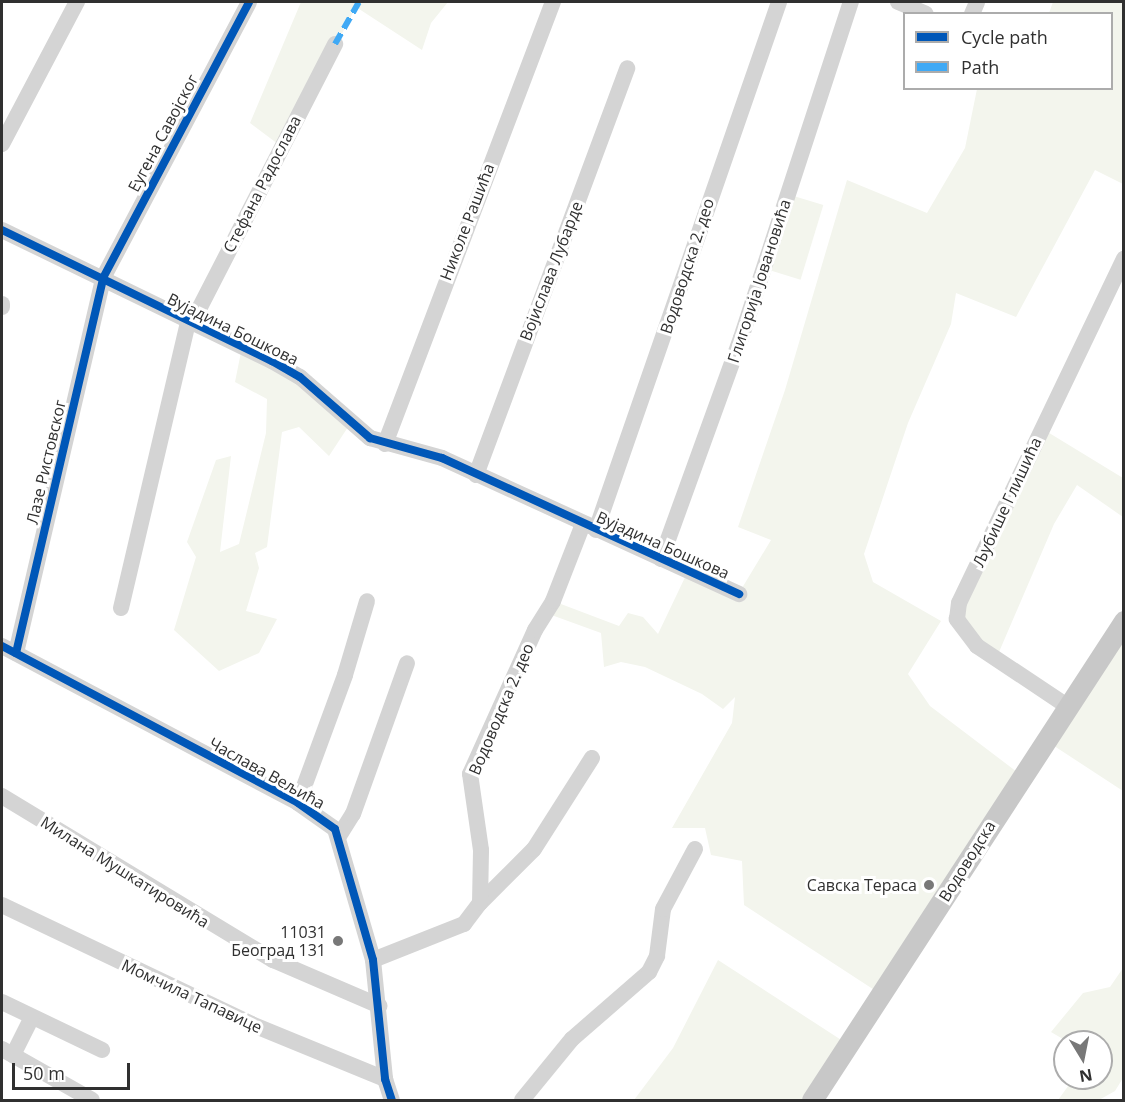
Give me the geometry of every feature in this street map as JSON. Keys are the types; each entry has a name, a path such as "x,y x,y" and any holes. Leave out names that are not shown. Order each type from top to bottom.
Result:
{"main road":[{"name":"Водоводска","path":"812,1101 1124,621"}],"street":[{"path":"2,144 77,2"},
{"name":"Еугена Савојског","path":"103,278 249,2"},
{"name":"Николе Рашића","path":"385,444 553,2"},
{"name":"Водоводска 2. део","path":"480,903 481,858 470,774 535,630 553,601 589,527 779,2"},
{"name":"Глигорија Јовановића","path":"661,559 741,338 851,2"},
{"path":"898,2 921,12"},
{"name":"Стефана Радослава","path":"188,323 199,309 335,44"},
{"name":"Војислава Лубарде","path":"476,475 627,68"},
{"name":"Вујадина Бошкова","path":"2,230 300,377 350,424 385,444 442,458 739,594"},
{"name":"Љубише Глишића","path":"1067,706 977,646 957,618 959,603 1124,259"},
{"name":"Лазе Ристовског","path":"9,649 103,278"},
{"name":"Вујадина Бошкова","path":"121,608 188,323"},
{"name":"Часлава Вељића","path":"298,803 345,675 367,601"},
{"name":"Часлава Вељића","path":"9,649 298,803 330,823 339,836"},
{"path":"392,1101 385,1079 380,1006 373,960 339,836 353,814 407,663"},
{"path":"373,960 464,924 480,903 534,849 592,758"},
{"name":"Милана Мушкатировића","path":"2,796 264,955 380,1006"},
{"path":"522,1101 572,1039 649,972 657,956 663,909 694,849"},
{"name":"Момчила Тапавице","path":"2,905 251,1024 385,1079"},
{"path":"2,1002 102,1050"},
{"path":"32,1017 7,1052 92,1101"}],"shaded area":[{"path":"301,2 448,2 431,23 422,50 356,7 282,147 250,123"},
{"path":"1053,2 1123,2 1123,184 1095,170 1016,317 956,293 951,324 908,423 864,554 873,582 941,621 908,674 930,706 1021,775 882,995 744,905 742,861 711,855 705,828 672,828 732,723 735,697 723,709 702,694 645,667 621,662 604,667 601,633 546,613 553,601 619,626 628,613 643,617 658,634 688,571 739,593 771,540 738,527 785,390 847,180 927,213 965,148 977,90 1113,90 1113,12 1049,12"},
{"path":"787,194 823,205 801,280 764,269"},
{"path":"242,347 272,361 350,424 329,456 299,427 282,432 267,547 255,553 259,568 246,611 277,619 259,653 219,671 174,630 196,557 187,542 216,460 231,456 220,552 239,544 266,433 267,399 235,382"},
{"path":"1041,428 1123,478 1123,517 1077,485 1054,524 996,659 977,646 959,603"},
{"path":"1123,620 1123,791 1045,740"},
{"path":"718,960 849,1045 812,1100 634,1100 673,1048"},
{"path":"1123,968 1123,1078 1115,1091 1099,1100 1058,1100 1065,1090 1113,1090 1113,1030 1053,1030 1053,1033 1051,1032 1083,993 1110,987"}],"marked path":[{"path":"335,44 359,2"}],"cycle path":[{"path":"16,653 103,278 249,2"},
{"path":"2,230 272,361 300,377 370,438 442,458 739,594"},
{"path":"2,646 298,803 335,829 373,960 385,1079 392,1100"}],"place":[{"name":"Савска Тераса","path":"929,885"},
{"name":"11031 Београд 131","path":"338,941"}]}
